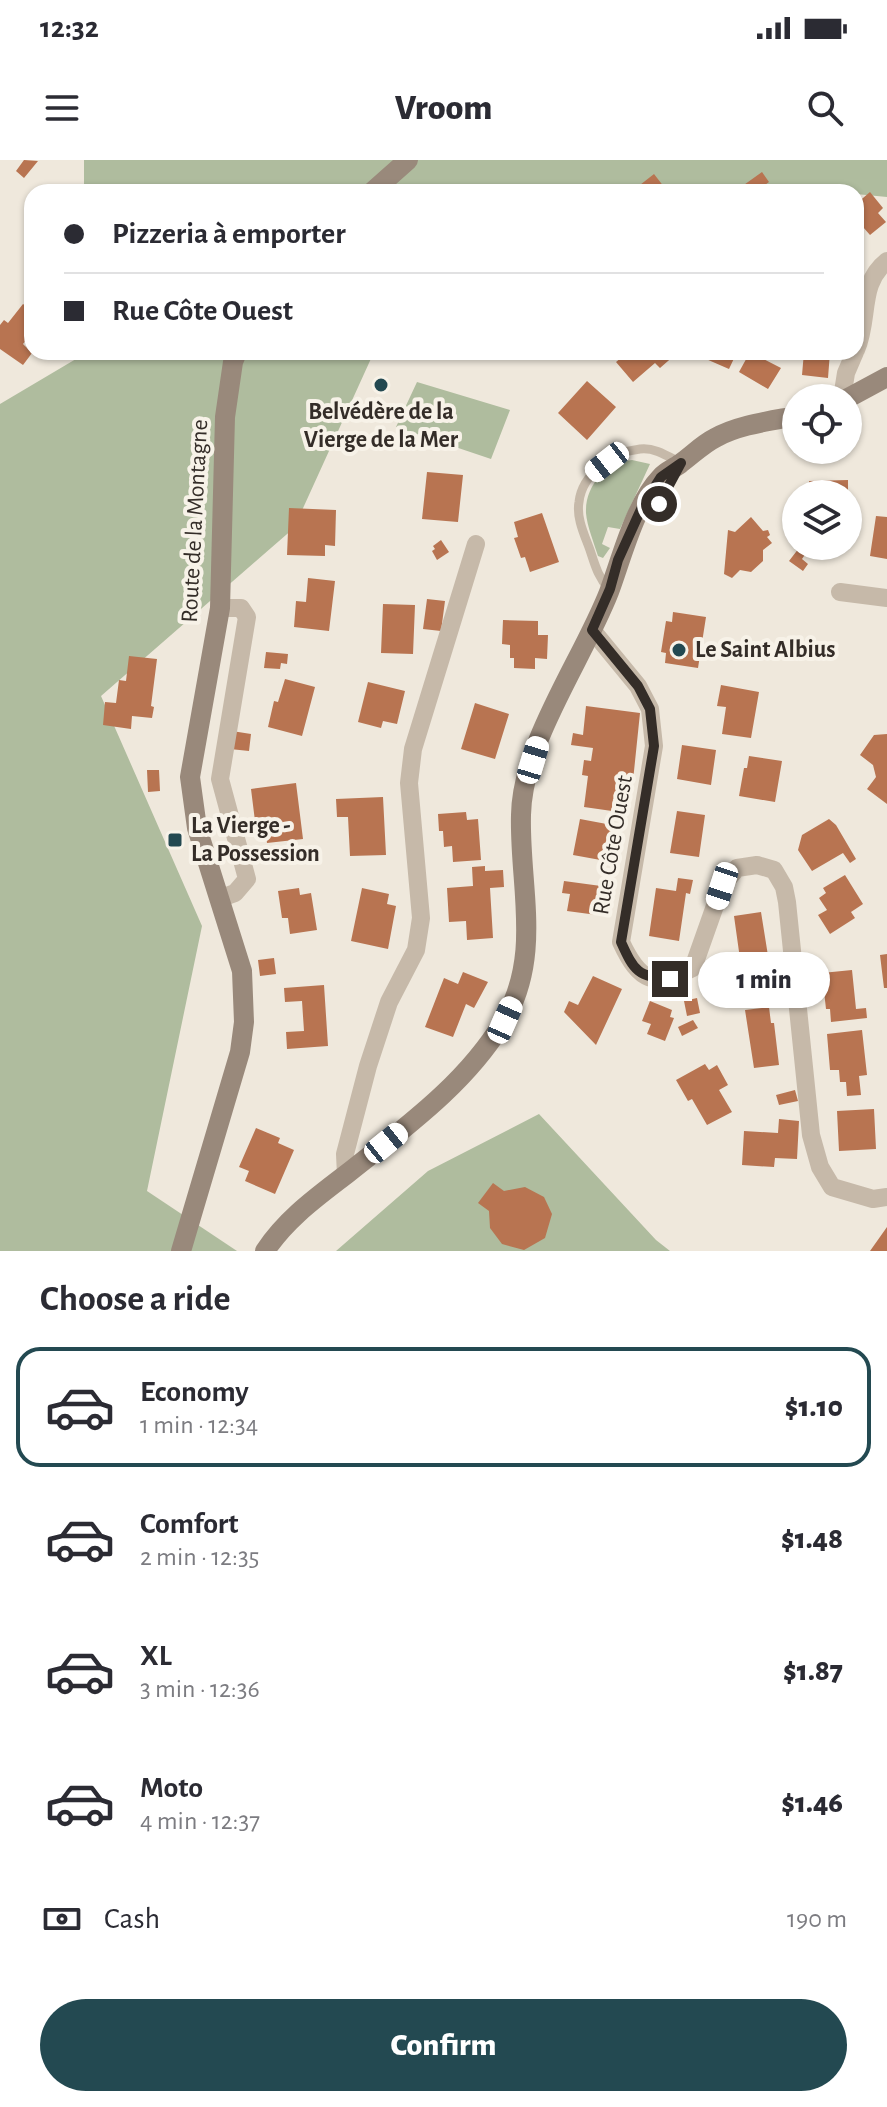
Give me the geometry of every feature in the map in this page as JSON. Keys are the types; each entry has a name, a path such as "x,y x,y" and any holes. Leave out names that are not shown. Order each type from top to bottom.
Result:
{"main road":[{"path":"381,184 408,160"},
{"name":"Route de la Montagne","path":"181,1251 240,1052 244,1022 242,971 197,828 190,777 220,608 225,417 234,360"},
{"path":"862,390 887,377"},
{"path":"265,1251 289,1219 406,1127 461,1075 505,1020 520,983 524,961 528,906 521,815 539,741 610,589 628,565 681,463 715,438 761,422 782,418"}],"street":[{"path":"864,308 873,273 887,261"},
{"path":"846,384 851,360"},
{"path":"346,1175 345,1154 368,1066 389,1002 416,950 421,918 409,783 413,749 476,544"},
{"path":"840,592 887,598"},
{"path":"220,608 241,608 247,617 220,779 247,879 235,893 221,898"},
{"name":"Rue Côte Ouest","path":"592,630 638,686 650,709 652,721 654,746 621,942 631,965 646,978 670,979 693,968 722,886 737,868 757,865 774,870 784,887 787,902 811,1135 820,1167 832,1187 873,1199 887,1197"}],"lane":[{"path":"610,589 599,578 580,522 578,503 587,478 607,462 641,449 655,450 681,463"}],"green space":[{"path":"84,160 887,160 887,197 864,195 864,184 84,184"},
{"path":"74,360 370,360 294,528 101,696 202,926 147,1191 237,1251 0,1251 0,404"},
{"path":"417,382 510,410 491,459 396,427"},
{"path":"632,460 650,464 620,529 608,527 602,544 610,548 603,558 598,556 588,523 589,493 606,471"},
{"path":"539,1114 656,1240 670,1251 336,1251 428,1171"}],"building":[{"path":"24,160 38,161 24,178 16,171"},
{"path":"762,172 769,182 766,184 745,184"},
{"path":"654,174 662,184 641,184"},
{"path":"870,192 883,208 878,213 886,222 870,235 864,228 864,197"},
{"path":"24,305 23,344 24,360 27,360 23,365 0,349 0,325 4,320 8,323"},
{"path":"669,360 660,368 655,363 633,382 616,362"},
{"path":"708,360 733,360 729,369"},
{"path":"746,360 766,360 781,368 768,389 739,372"},
{"path":"803,360 829,360 828,378 802,375"},
{"path":"587,381 616,407 587,440 558,413"},
{"path":"427,472 463,475 458,522 422,519"},
{"path":"289,508 336,510 335,546 325,545 325,556 287,555"},
{"path":"542,513 559,562 530,572 514,538 518,537 514,522"},
{"path":"876,516 887,517 887,559 870,556"},
{"path":"751,517 763,531 768,530 770,535 767,537 772,543 763,550 763,561 751,572 740,570 732,578 724,574 728,530 735,532"},
{"path":"441,540 449,552 437,560 433,546"},
{"path":"803,560 808,564 803,571 789,561"},
{"path":"308,578 335,581 329,631 294,627 296,601 306,602"},
{"path":"427,599 445,601 441,631 423,629"},
{"path":"383,604 415,605 413,654 381,653"},
{"path":"673,612 706,617 698,668 665,663 666,653 661,652 666,621 672,622"},
{"path":"503,620 538,621 538,635 548,635 547,659 535,658 535,669 514,668 510,645 502,644"},
{"path":"266,652 288,654 287,664 281,663 280,669 264,668"},
{"path":"129,656 157,659 152,718 132,716 131,729 103,725 105,702 116,703 119,680 126,681"},
{"path":"285,679 315,687 302,736 268,727 274,701 278,702"},
{"path":"368,682 405,691 397,724 383,721 381,728 358,722"},
{"path":"721,685 759,692 751,738 722,734 726,707 717,706"},
{"path":"475,703 509,714 495,759 461,749"},
{"path":"586,706 640,713 631,800 613,799 612,811 584,807 588,776 582,775 584,760 591,761 593,748 571,745 573,733 583,735"},
{"path":"232,731 251,734 249,751 230,749"},
{"path":"887,734 887,804 867,789 876,777 873,765 860,755 874,735"},
{"path":"682,745 716,750 711,785 677,779"},
{"path":"749,756 782,761 775,802 739,796"},
{"path":"147,770 159,770 160,791 148,792"},
{"path":"296,783 303,839 267,843 265,828 256,829 251,789"},
{"path":"383,797 386,855 350,856 348,817 337,817 336,799"},
{"path":"677,811 705,815 699,857 670,853"},
{"path":"466,812 467,820 478,819 481,860 453,862 452,846 444,847 443,831 439,831 438,814"},
{"path":"580,819 612,825 606,861 573,855"},
{"path":"829,819 836,825 856,859 850,863 843,853 812,871 798,850 802,835"},
{"path":"485,866 485,871 503,870 504,887 490,888 493,938 467,940 466,921 449,922 447,888 473,886 472,867"},
{"path":"845,875 863,904 851,912 855,918 830,934 818,915 827,910 819,898 826,893 823,888"},
{"path":"678,878 693,880 690,894 686,893 679,941 649,936 656,888 676,891"},
{"path":"564,881 601,886 597,915 567,911 570,894 562,893"},
{"path":"299,888 300,895 311,893 317,930 290,934 288,918 282,918 278,891"},
{"path":"362,888 389,894 387,904 396,906 388,949 351,941"},
{"path":"761,912 769,962 741,966 734,916"},
{"path":"887,954 887,988 884,988 880,955"},
{"path":"274,958 276,974 260,976 258,960"},
{"path":"852,970 856,1009 866,1008 867,1018 831,1022 830,1009 826,1009 822,973"},
{"path":"463,972 488,982 474,1008 466,1004 453,1037 425,1027 444,978 458,984"},
{"path":"593,976 622,989 596,1045 564,1012 569,1001 578,1005"},
{"path":"324,985 328,1046 287,1049 286,1032 304,1031 302,1001 285,1002 284,988"},
{"path":"697,998 700,1013 687,1016 684,1001"},
{"path":"650,1001 672,1010 670,1017 674,1018 665,1041 647,1034 651,1024 642,1021"},
{"path":"769,1007 779,1065 754,1068 745,1010"},
{"path":"693,1020 698,1028 682,1036 678,1027"},
{"path":"862,1030 867,1075 859,1076 861,1095 847,1096 846,1082 840,1082 839,1070 830,1070 827,1034"},
{"path":"705,1064 709,1070 717,1065 728,1085 719,1090 732,1112 707,1125 676,1080"},
{"path":"795,1090 798,1101 779,1105 776,1095"},
{"path":"874,1109 876,1149 839,1151 837,1111"},
{"path":"779,1119 799,1121 797,1159 775,1158 774,1167 742,1165 744,1131 778,1133"},
{"path":"256,1128 280,1138 278,1143 294,1150 275,1194 245,1181 249,1171 239,1167"},
{"path":"493,1183 504,1191 525,1187 544,1197 552,1214 545,1238 524,1250 502,1244 490,1228 489,1211 478,1203"},
{"path":"887,1227 887,1251 870,1251"}],"place":[{"name":"Belvédère de la Vierge de la Mer","path":"381,385"},
{"name":"Le Saint Albius","path":"679,650"},
{"name":"La Vierge - La Possession","path":"175,840"}],"route":[{"path":"659,504 681,463 661,477 642,507 592,630 638,686 650,709 654,746 621,942 631,965 646,978 670,979"}]}
